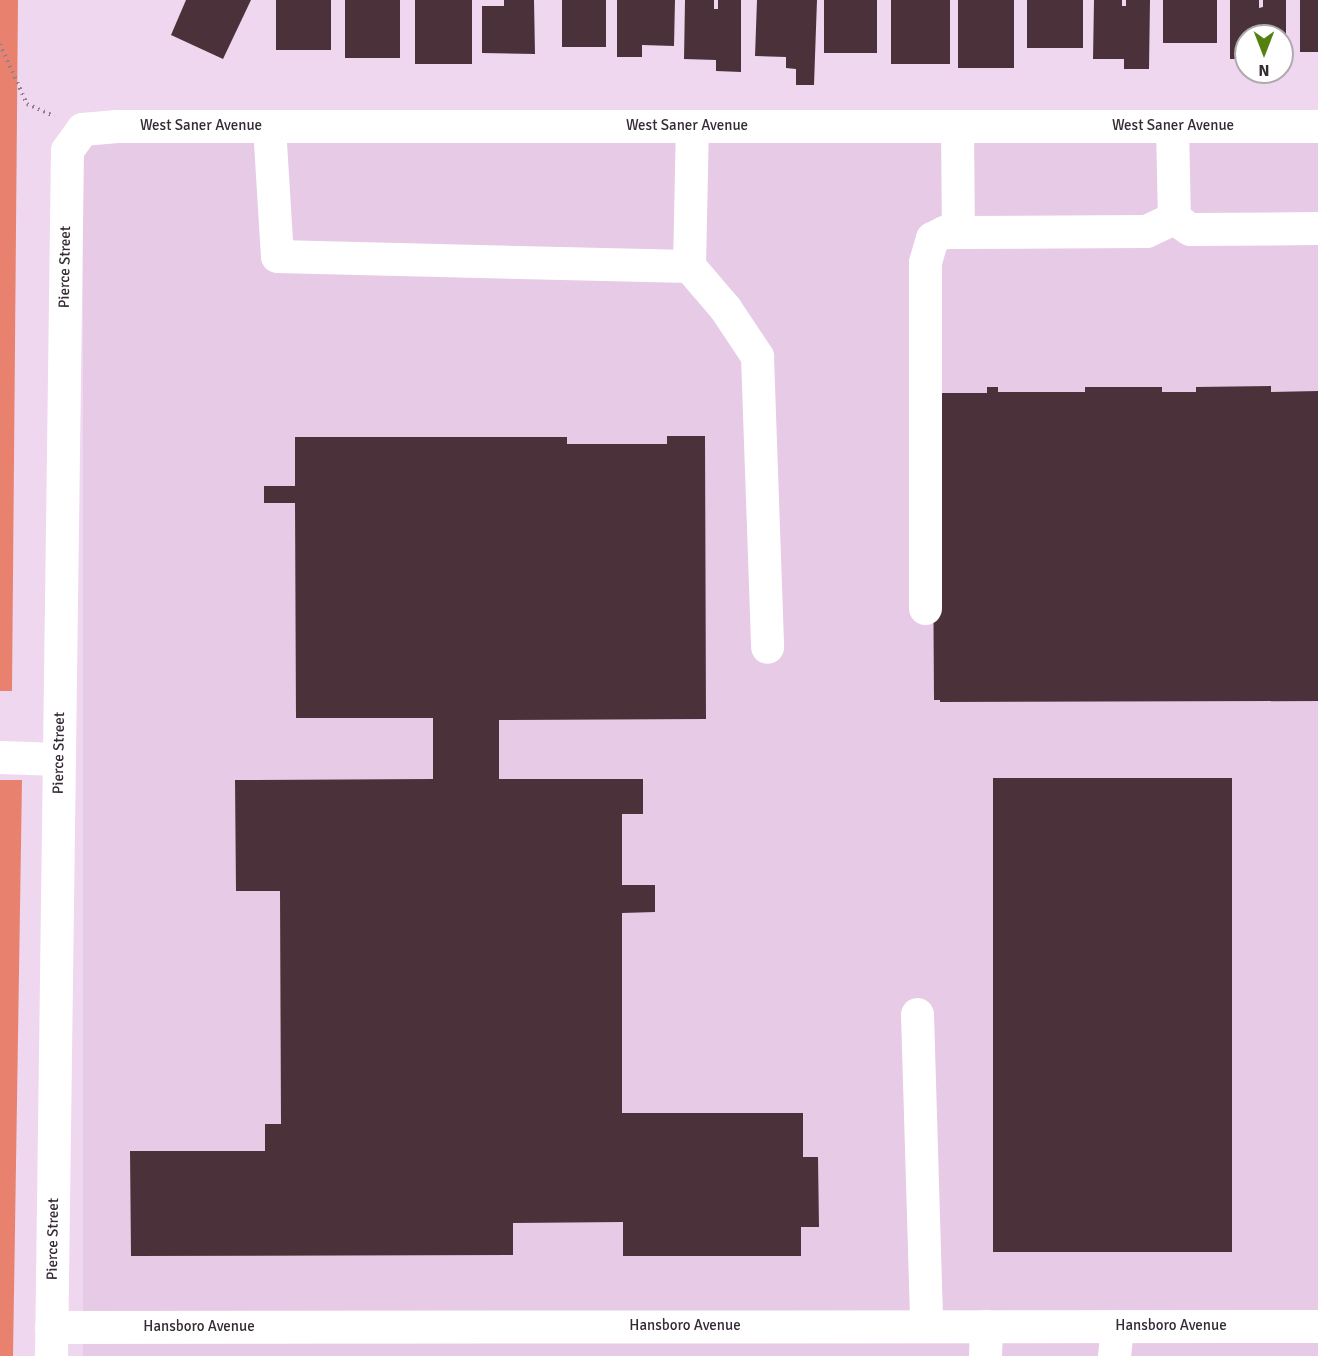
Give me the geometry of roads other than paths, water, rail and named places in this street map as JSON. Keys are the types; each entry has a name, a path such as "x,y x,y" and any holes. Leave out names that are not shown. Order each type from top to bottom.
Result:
{"street":[{"name":"West Saner Avenue","path":"75,139 269,126 1318,126"},
{"path":"269,126 277,256 689,266"},
{"path":"692,126 689,266 725,308 757,356 767,647"},
{"path":"957,126 958,232"},
{"path":"1173,126 1174,219"},
{"name":"Pierce Street","path":"51,1341 59,759 75,139"},
{"path":"925,608 925,262 932,238 944,232 1146,231 1174,219"},
{"path":"1174,219 1190,229 1318,228"},
{"path":"0,757 59,759"},
{"path":"917,1014 926,1326"},
{"name":"Hansboro Avenue","path":"51,1341 926,1326 985,1341 1115,1341 1318,1326"}]}
